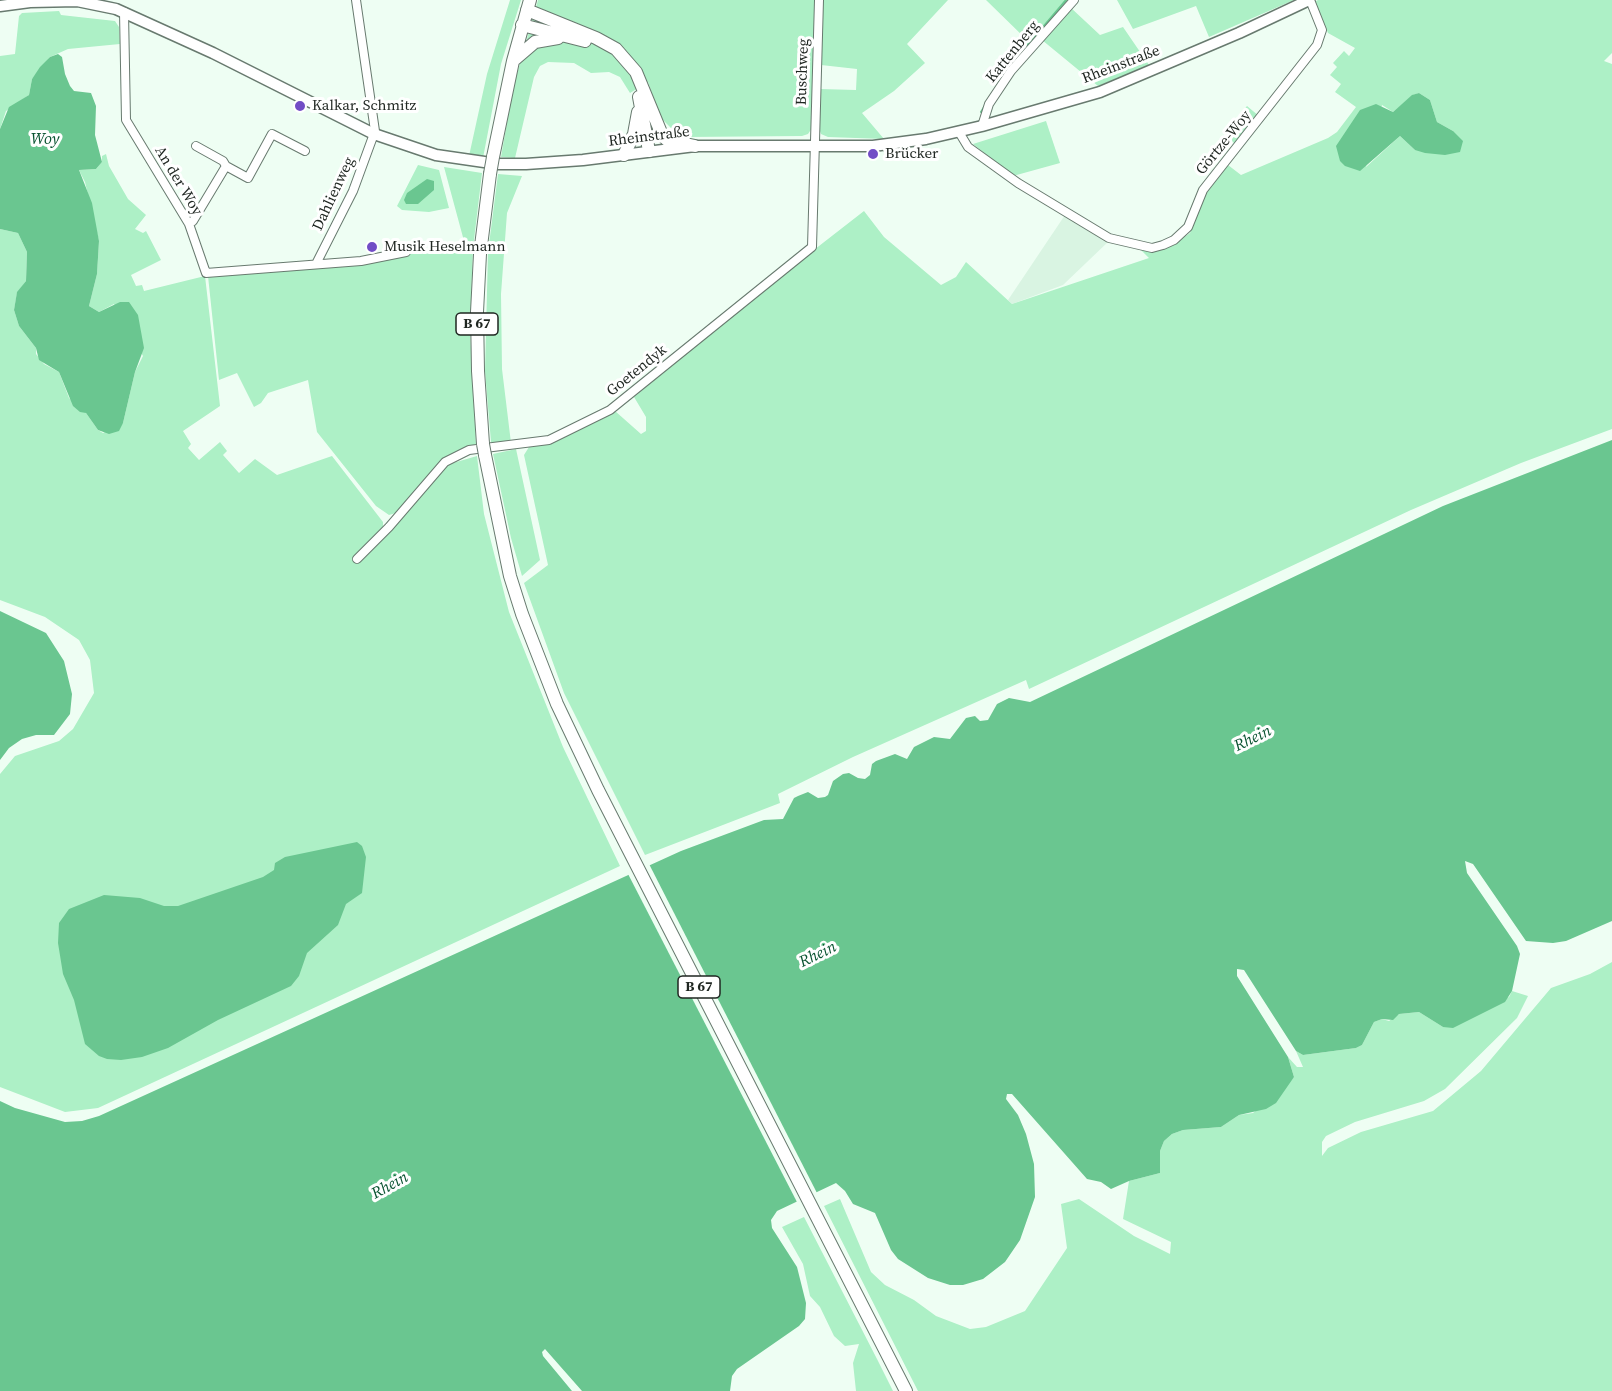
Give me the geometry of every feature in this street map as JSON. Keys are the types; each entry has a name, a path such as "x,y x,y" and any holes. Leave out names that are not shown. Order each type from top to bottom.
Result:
{"main road":[{"name":"Rheinstraße","path":"0,6 30,2 77,1 118,7 374,134 436,155 498,164 554,162 695,146 898,144 959,132 1100,92 1310,0"},
{"name":"B 67","path":"528,5 513,61 490,174 480,254 477,312 478,371 484,449 510,576 542,668 588,771 906,1391"},
{"path":"528,5 616,49 636,72 658,130 667,140 695,146"},
{"path":"522,25 601,45 615,54 626,65 635,81 649,151"},
{"path":"513,61 535,42 546,38 571,37"},
{"path":"624,155 634,134 638,96"},
{"path":"649,107 651,139 649,151"}],"street":[{"path":"356,0 374,134"},
{"name":"Buschweg","path":"815,145 819,0"},
{"name":"Kattenberg","path":"982,126 989,104 1011,71 1074,0"},
{"name":"Görtze-Woy","path":"959,132 968,147 1018,183 1109,238 1144,247 1163,245 1174,240 1188,227 1203,190 1317,45 1322,30 1310,0"},
{"name":"An der Woy","path":"118,7 126,120 189,224 206,273 361,261 406,252"},
{"path":"196,146 248,178 272,134 305,152"},
{"name":"Dahlienweg","path":"316,264 353,190 374,134"},
{"name":"Goetendyk","path":"357,559 378,539 445,462 469,450 549,440 610,410 812,247 815,145"},
{"path":"189,224 226,166"}],"shaded area":[{"path":"510,0 521,0 501,64 483,158 469,156 487,74"},
{"path":"538,0 816,0 812,128 808,134 802,136 686,137 676,133 660,117 648,82 630,93 620,77 609,72 591,73 574,63 548,62 540,66 534,77 515,158 501,157 513,88"},
{"path":"823,0 948,0 907,44 925,63 894,91 862,113 884,139 828,137 821,134 819,128 820,89 856,90 857,69 821,65"},
{"path":"986,0 1068,0 1010,68 1007,66 1028,41"},
{"path":"1117,0 1294,0 1209,37 1196,6 1133,29"},
{"path":"1318,0 1612,0 1612,53 1604,61 1612,64 1612,429 1521,463 1411,510 1029,689 1026,680 853,757 778,794 780,803 645,855 564,693 524,583 548,565 524,455 529,447 550,443 615,411 641,434 646,431 646,417 634,397 738,309 864,211 884,237 941,285 956,277 966,262 1012,304 1149,258 1140,249 1159,249 1176,243 1190,233 1206,192 1228,165 1241,175 1328,138 1337,132 1356,107 1335,92 1341,84 1330,75 1337,67 1333,63 1344,51 1349,56 1355,48 1328,33 1319,11 1308,5","holes":["1419,93 1430,100 1437,122 1453,131 1415,150 1400,136 1366,167 1382,105 1393,112 1413,95"]},
{"path":"1070,7 1100,35 1123,27 1149,65 1098,86 1042,40"},
{"path":"59,11 61,15 115,21 119,27 120,44 68,49 50,57 32,79 29,95 6,111 0,129 0,56 15,54 19,16 22,13"},
{"path":"1247,106 1259,116 1236,145 1224,133"},
{"path":"1046,121 1060,163 1013,176 973,144"},
{"path":"106,154 109,166 128,199 146,215 135,229 143,233 146,231 161,260 131,275 136,286 142,285 144,291 205,276 220,406 183,431 191,444 188,448 199,460 220,442 227,451 223,455 239,473 255,459 277,475 332,456 383,522 383,530 372,544 378,544 446,465 477,456 484,514 509,612 563,747 620,866 98,1108 65,1112 0,1087 0,774 15,756 59,741 73,729 94,693 90,660 79,640 45,617 0,600 0,229 18,233 27,252 26,281 17,293 14,310 19,326 36,348 36,354 44,364 59,372 69,398 86,413 98,430 103,433 123,423 135,372 143,356 114,304 99,312 89,306 97,274 99,241 85,182 79,170 96,169 102,162 102,156"},
{"path":"418,165 439,170 449,208 429,212 402,210 397,206"},
{"path":"444,167 482,173 473,248 470,330 476,444 443,459 399,512 389,515 376,506 317,432 308,380 268,393 261,403 254,407 237,373 219,380 208,276 362,263 464,241"},
{"path":"498,174 522,176 507,213 501,294 502,369 511,443 491,442 485,371 488,252"},
{"path":"1065,215 1109,241 1063,285 1012,304 1008,300"},
{"path":"516,449 540,560 522,576 511,538 493,454"},
{"path":"1612,962 1612,1391 918,1391 824,1206 840,1199 871,1272 885,1285 914,1300 936,1316 970,1329 986,1327 1025,1311 1067,1248 1061,1204 1079,1199 1134,1236 1170,1254 1171,1242 1123,1219 1129,1181 1160,1173 1160,1151 1164,1141 1172,1134 1183,1130 1221,1127 1239,1115 1253,1113 1294,1077 1288,1057 1297,1067 1303,1067 1296,1051 1303,1055 1356,1048 1362,1045 1374,1022 1382,1019 1389,1021 1399,1014 1419,1012 1443,1027 1509,997 1512,991 1528,996 1517,1018 1445,1089 1424,1101 1355,1122 1326,1136 1322,1142 1322,1156 1328,1148 1361,1132 1433,1111 1481,1071 1551,988 1590,974"},
{"path":"804,1217 893,1391 856,1391 853,1363 859,1344 845,1346 834,1336 820,1307 810,1296 803,1264 782,1227"}],"water":[{"name":"Woy","path":"58,54 62,57 70,86 74,91 91,93 96,106 95,135 102,162 96,169 79,170 92,203 99,241 97,274 89,306 99,312 120,302 129,302 138,315 144,348 135,372 123,423 119,431 109,434 98,430 86,413 80,412 73,406 59,372 39,360 36,348 19,326 14,310 17,292 26,281 27,252 18,233 0,229 0,129 9,107 29,95 32,79 40,67 50,57"},
{"path":"1419,93 1430,100 1437,122 1453,131 1463,141 1460,152 1445,155 1425,153 1415,150 1400,136 1360,171 1345,166 1340,161 1336,146 1360,110 1376,104 1393,112 1412,95"},
{"path":"427,179 434,181 434,190 418,204 406,204 404,200 407,193"},
{"name":"Rhein","path":"1612,440 1612,921 1566,941 1553,943 1526,941 1473,864 1465,861 1467,873 1517,946 1520,954 1512,991 1505,1002 1453,1028 1443,1027 1419,1012 1399,1014 1393,1020 1382,1019 1374,1022 1362,1045 1356,1048 1303,1055 1296,1051 1244,970 1237,969 1237,976 1288,1057 1294,1077 1276,1103 1266,1109 1239,1115 1221,1127 1183,1130 1172,1134 1164,1141 1160,1151 1160,1173 1129,1181 1111,1189 1101,1182 1087,1179 1012,1094 1007,1094 1006,1099 1018,1115 1026,1134 1034,1164 1035,1197 1020,1240 1005,1262 983,1279 963,1285 950,1285 928,1278 898,1259 891,1250 875,1213 853,1204 845,1191 836,1183 777,1211 771,1220 772,1228 797,1267 806,1303 805,1319 799,1326 737,1369 732,1376 730,1391 582,1391 545,1349 542,1352 543,1356 572,1391 0,1391 0,1101 15,1108 65,1122 82,1121 99,1116 681,851 764,820 783,819 794,798 808,792 818,798 825,797 833,781 843,774 849,773 865,779 870,775 872,764 876,761 895,754 907,759 914,747 934,737 950,739 966,718 975,716 980,721 988,720 997,704 1009,698 1030,702 1443,506"},
{"path":"0,611 46,633 64,661 72,694 70,714 54,735 36,735 22,739 9,748 0,760"},
{"path":"357,842 362,846 366,857 362,893 346,904 338,925 307,953 299,976 291,986 218,1020 168,1048 142,1057 107,1059 99,1056 85,1044 74,1000 63,974 58,943 59,923 69,909 104,895 140,898 164,906 178,906 263,877 274,870 275,863 285,857"}],"pier":[{"path":"648,862 818,1195 798,1204 627,872"}],"waterway":[{"path":"1027,46 1066,0"},
{"path":"1001,79 1019,55"},
{"path":"981,112 986,104"}],"place":[{"name":"Kalkar, Schmitz","path":"300,106"},
{"name":"Brücker","path":"873,154"},
{"name":"Musik Heselmann","path":"372,247"}]}
